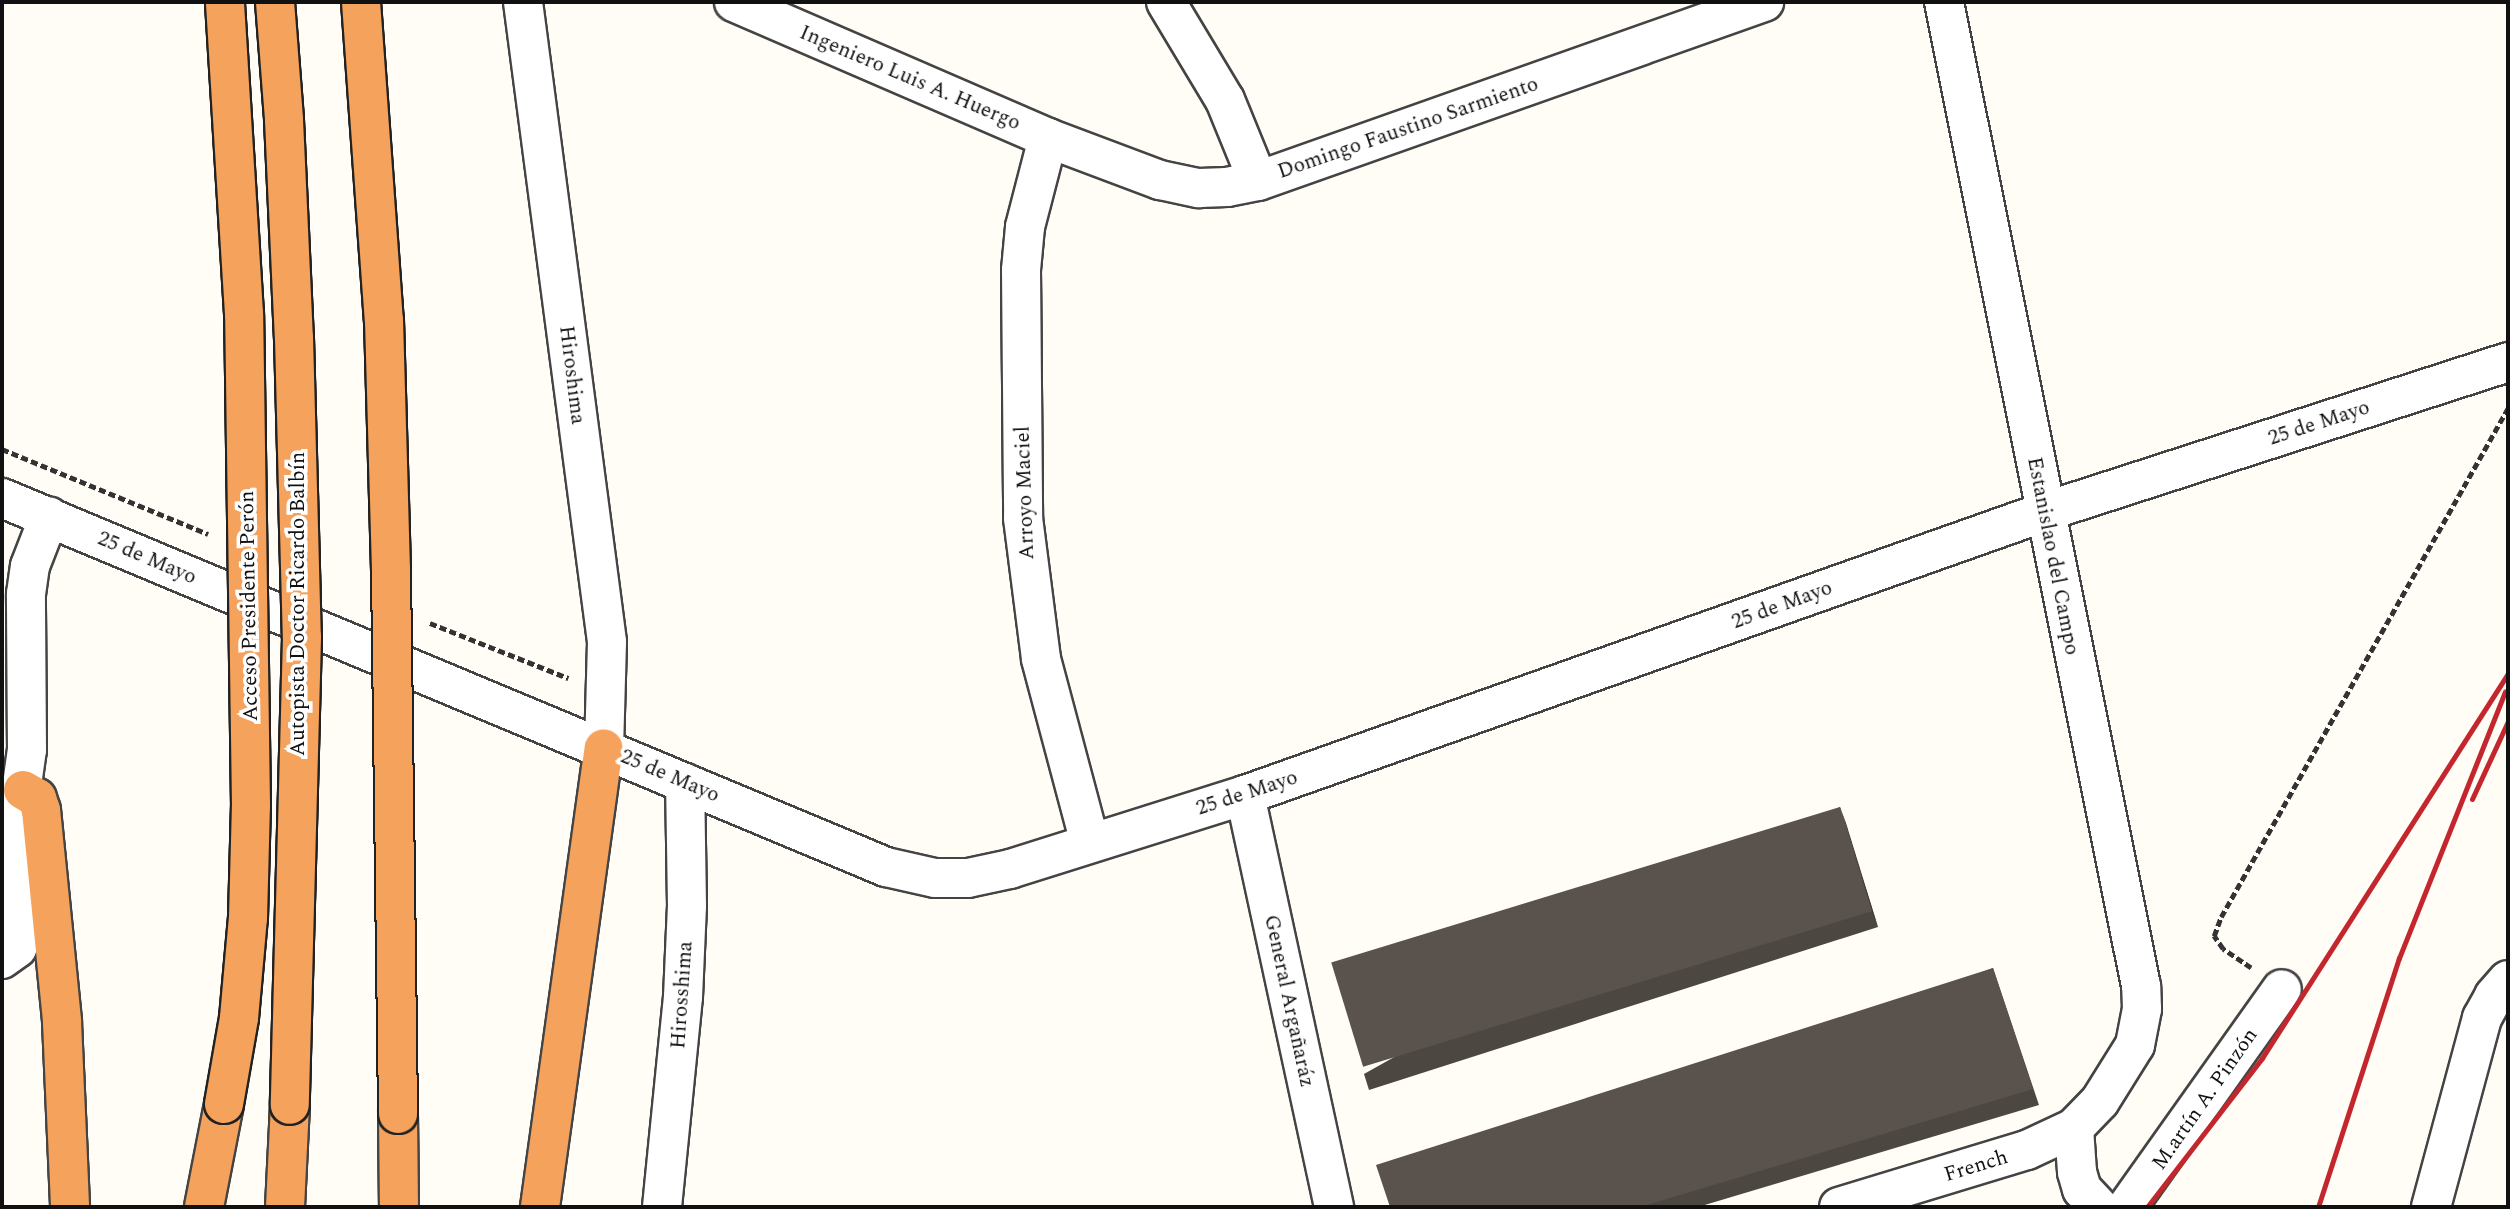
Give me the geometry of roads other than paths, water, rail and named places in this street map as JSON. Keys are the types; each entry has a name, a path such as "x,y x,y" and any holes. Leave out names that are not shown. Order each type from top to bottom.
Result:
{"highway":[{"name":"Acceso Presidente Perón","path":"204,1207 239,1018 248,918 251,806 244,314 225,2"},
{"name":"Autopista Doctor Ricardo Balbín","path":"275,2 284,120 293,325 302,637 285,1207"},
{"path":"361,2 384,320 391,570 399,1207"},
{"path":"540,1207 604,748"},
{"path":"23,790 37,798 41,810 62,1022 70,1207"}],"street":[{"name":"Hiroshima","path":"523,2 607,642 604,748"},
{"name":"Ingeniero Luis A. Huergo","path":"734,2 1048,138"},
{"path":"1166,2 1224,100 1258,181"},
{"name":"Domingo Faustino Sarmiento","path":"1048,138 1160,180 1199,188 1227,187 1258,181 1764,2"},
{"name":"Estanislao del Campo","path":"1944,2 2043,512 2141,986 2142,1009 2135,1045 2100,1101"},
{"name":"Arroyo Maciel","path":"1048,138 1025,227 1021,270 1023,518 1027,568 1041,659 1090,843"},
{"name":"25 de Mayo","path":"2,498 886,867 935,878 968,878 1010,869 1245,795 2043,512 2508,362"},
{"path":"2,959 18,948 21,938 16,909 13,849 23,790 28,724 26,594 30,566 49,517"},
{"name":"Hirosshima","path":"662,1207 684,998 687,906 685,783"},
{"name":"General Argañaráz","path":"1245,795 1334,1207"},
{"path":"2431,1207 2482,1018 2501,988"},
{"name":"M.artín A. Pinzón","path":"2127,1207 2282,989"},
{"name":"French","path":"1839,1207 2027,1150 2074,1128 2100,1101"},
{"path":"2074,1128 2077,1172 2082,1189 2099,1207"}],"railway":[{"path":"2147,1207 2262,1058 2508,673"},
{"path":"2318,1207 2399,958 2505,691"},
{"path":"2472,799 2508,721"}]}
